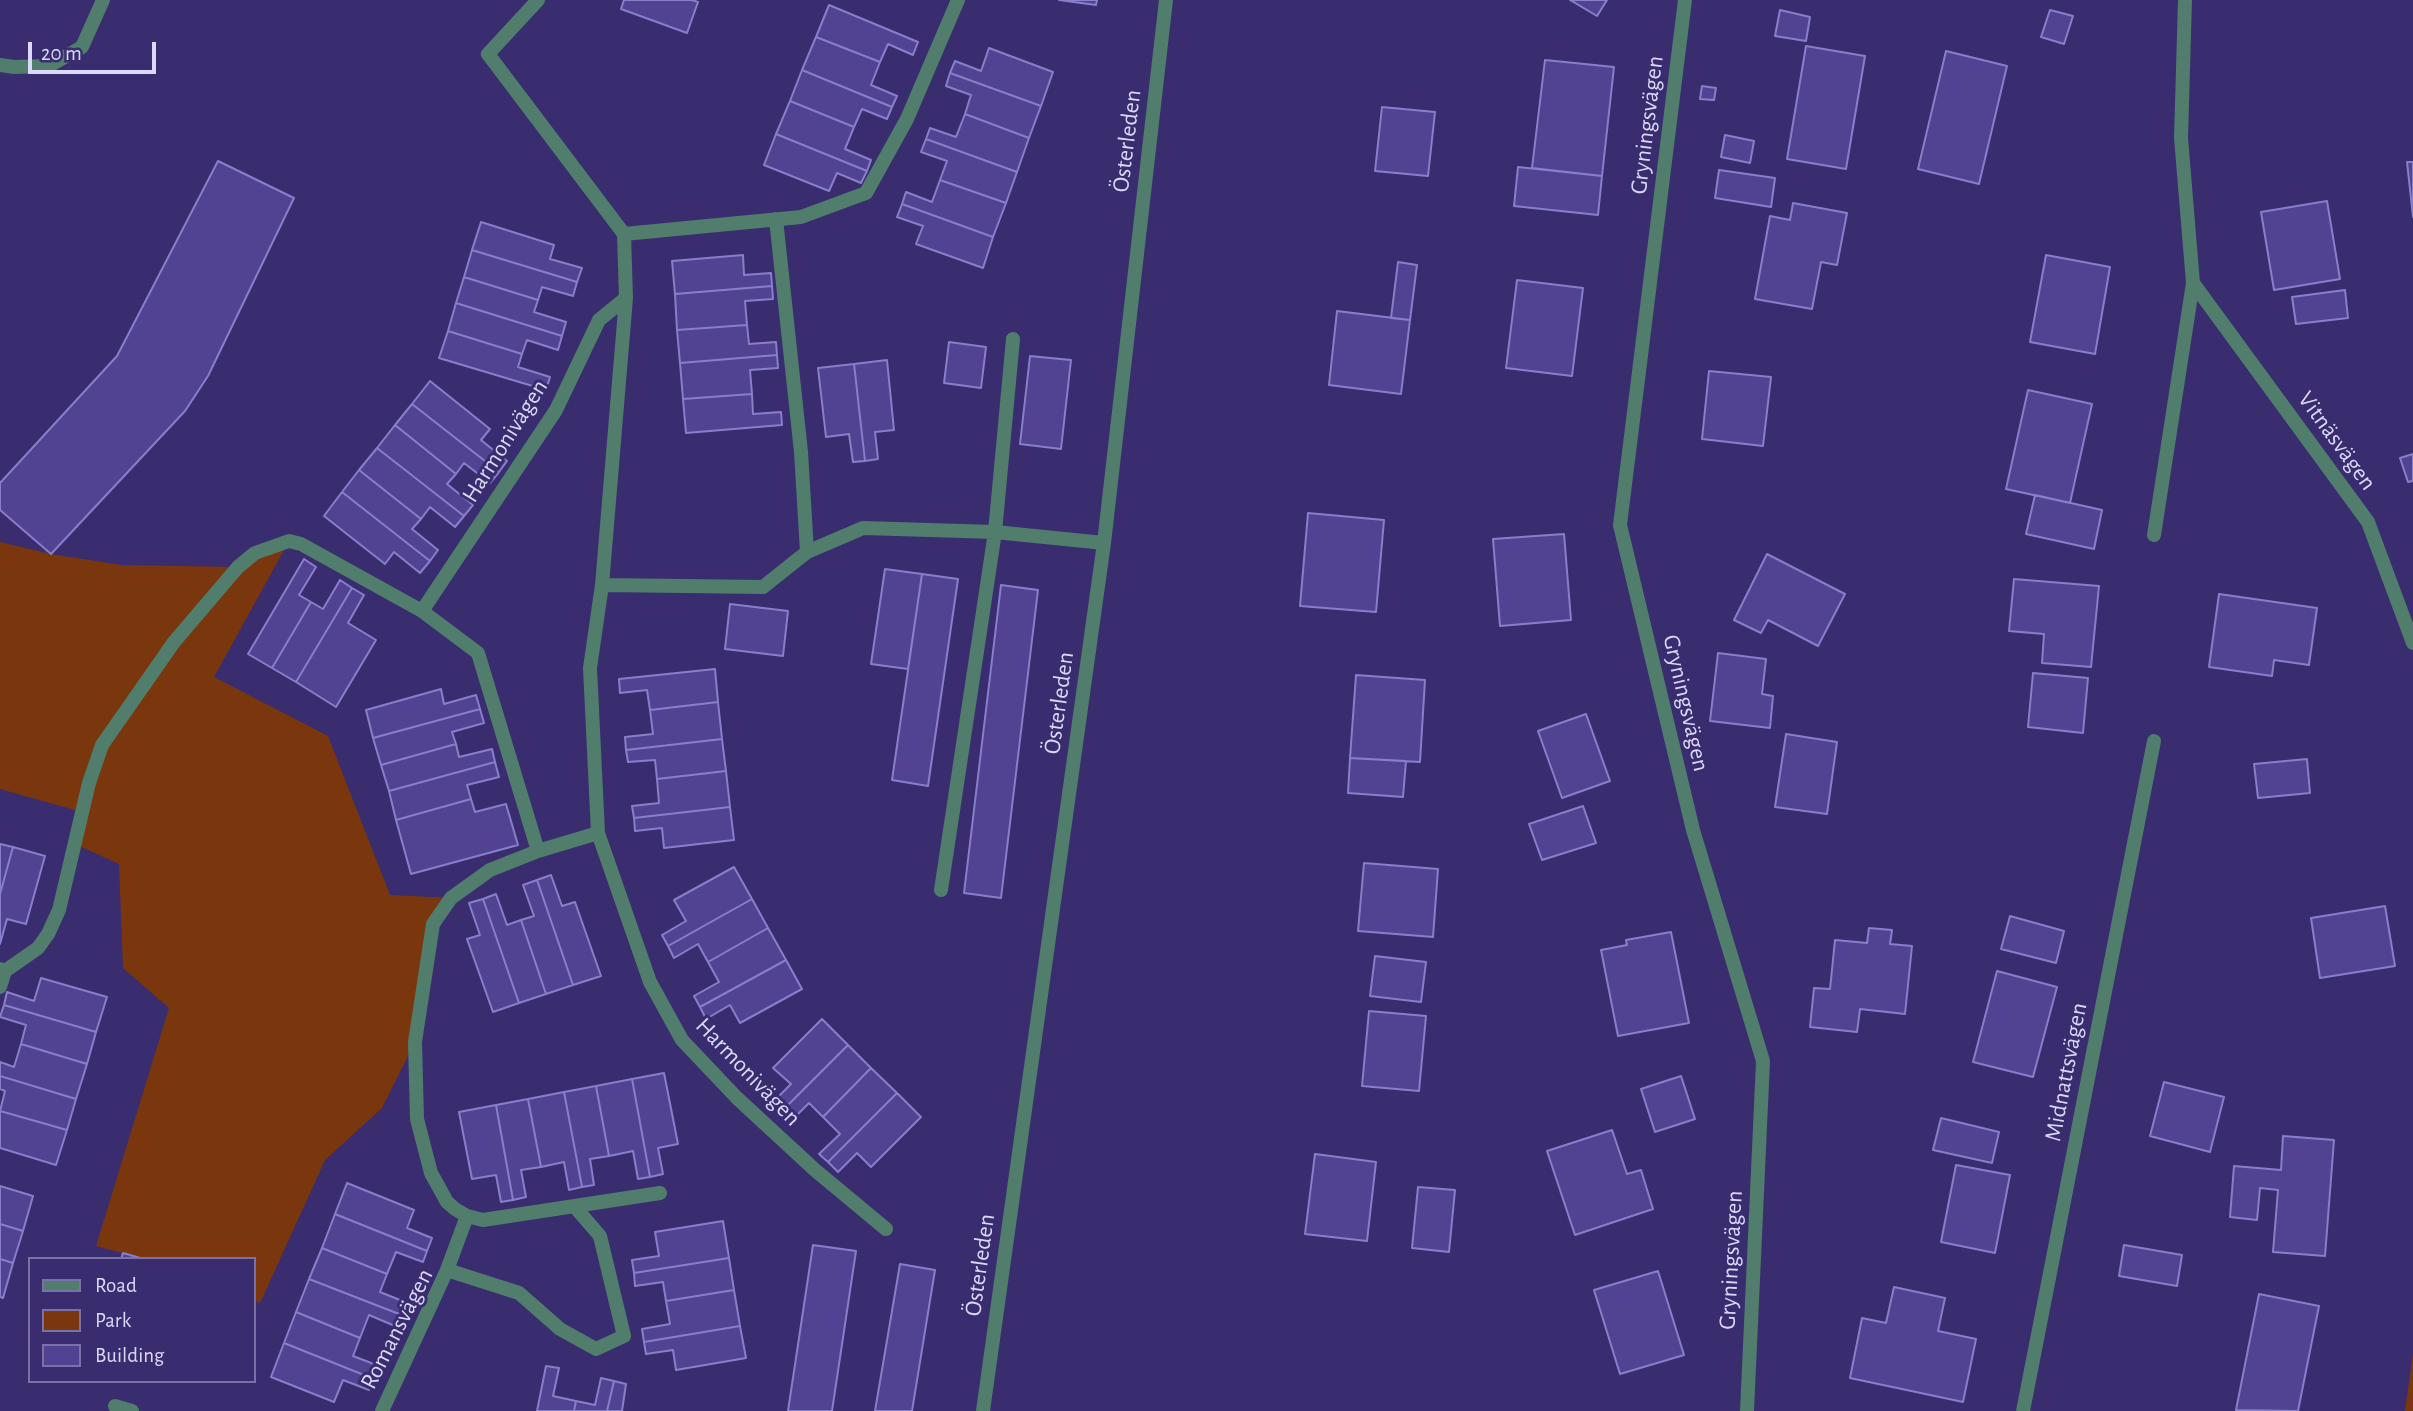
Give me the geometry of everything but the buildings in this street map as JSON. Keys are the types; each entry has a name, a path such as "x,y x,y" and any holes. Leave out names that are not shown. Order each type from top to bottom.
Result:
{"street":[{"path":"0,65 49,65 82,47 103,0"},
{"path":"538,0 488,54 624,234 801,217 866,193 907,119 958,0"},
{"name":"Österleden","path":"983,1411 1104,543 1166,0"},
{"name":"Gryningsvägen","path":"1685,0 1620,525 1693,830 1763,1061 1747,1411"},
{"path":"2154,535 2193,282 2181,138 2185,0"},
{"path":"776,219 801,452 807,552"},
{"name":"Harmonivägen","path":"624,234 626,298 603,585 590,668 598,833 650,982 682,1040 737,1098 815,1170 886,1228"},
{"name":"Vitnäsvägen","path":"2193,282 2368,522 2413,643"},
{"name":"Harmonivägen","path":"422,611 556,410 599,320 626,298"},
{"path":"941,890 995,532 1013,340"},
{"path":"603,585 763,587 807,552 863,528 995,532 1104,543"},
{"path":"0,987 3,970 38,948 59,910 89,783 102,745 174,642 238,568 255,553 289,541 302,544 422,611 478,653 538,851"},
{"name":"Midnattsvägen","path":"2023,1411 2154,741"},
{"path":"598,833 538,851 490,870 451,898 433,924 415,1042 417,1119 431,1173 447,1202 467,1216 483,1220 660,1193"},
{"name":"Romansvägen","path":"382,1411 447,1270 519,1293 560,1329 596,1349 624,1336 600,1236 575,1207"},
{"path":"447,1270 467,1216"},
{"path":"115,1406 132,1411"}],"green space":[{"path":"289,541 214,677 328,736 390,895 451,898 433,924 415,1042 382,1108 325,1160 260,1303 256,1301 256,1257 137,1257 96,1246 169,1008 123,968 119,864 75,844 82,812 0,789 0,542 51,554 121,565 238,567"},
{"path":"2413,1353 2413,1411 2405,1411"}]}
